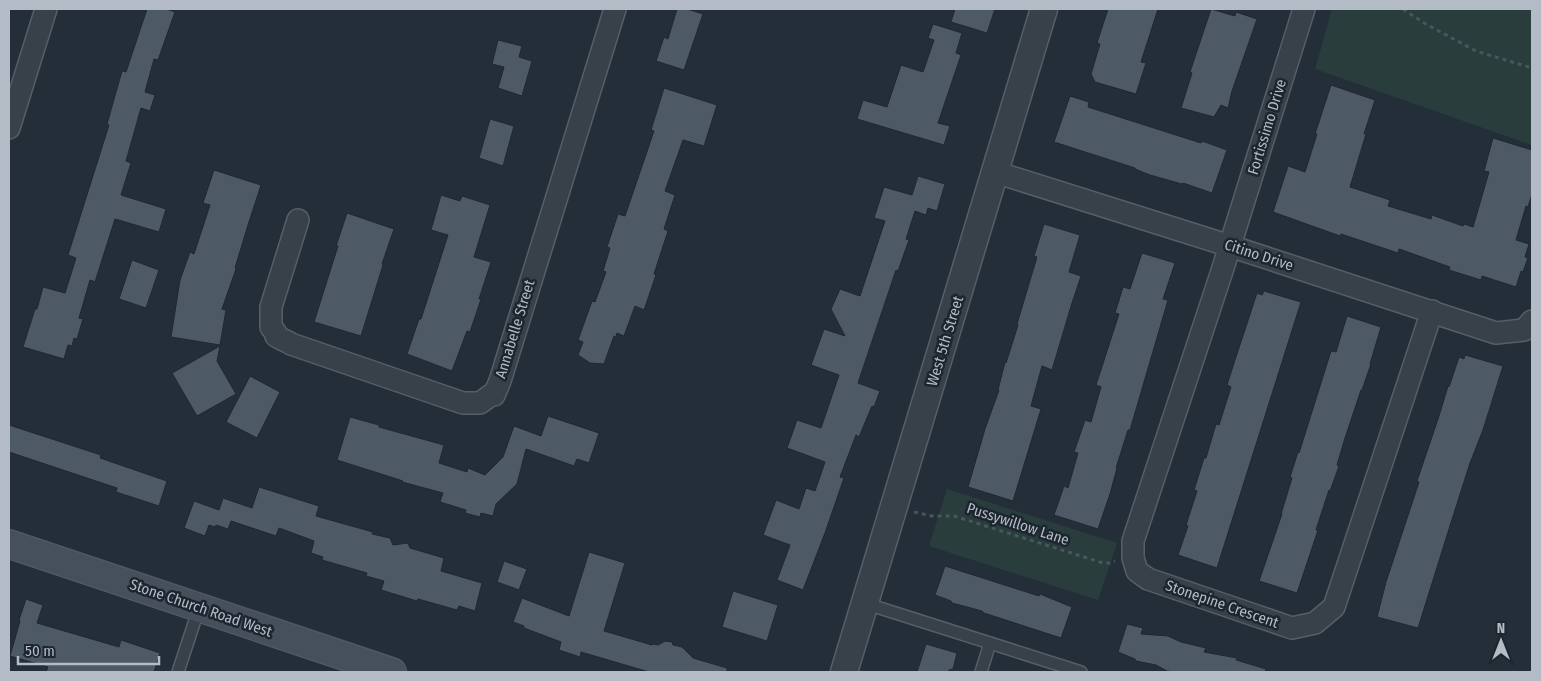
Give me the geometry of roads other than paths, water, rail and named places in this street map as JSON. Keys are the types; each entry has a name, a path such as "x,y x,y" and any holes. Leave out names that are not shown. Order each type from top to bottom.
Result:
{"main road":[{"name":"Stone Church Road West","path":"9,544 389,672"}],"street":[{"path":"9,128 46,9"},
{"name":"Annabelle Street","path":"298,220 271,307 271,327 276,332 276,336 288,341 290,344 463,403 480,403 494,395 500,381 615,9"},
{"name":"West 5th Street","path":"844,672 1044,9"},
{"name":"Fortissimo Drive","path":"1230,246 1304,9"},
{"name":"Citino Drive","path":"995,172 1496,333 1528,325"},
{"name":"Stonepine Crescent","path":"1230,246 1133,541 1132,558 1137,571 1148,579 1292,628 1315,623 1334,607 1432,311"}],"lane":[{"path":"864,603 1081,672"},
{"path":"178,672 199,608"},
{"path":"981,672 990,643"}]}
